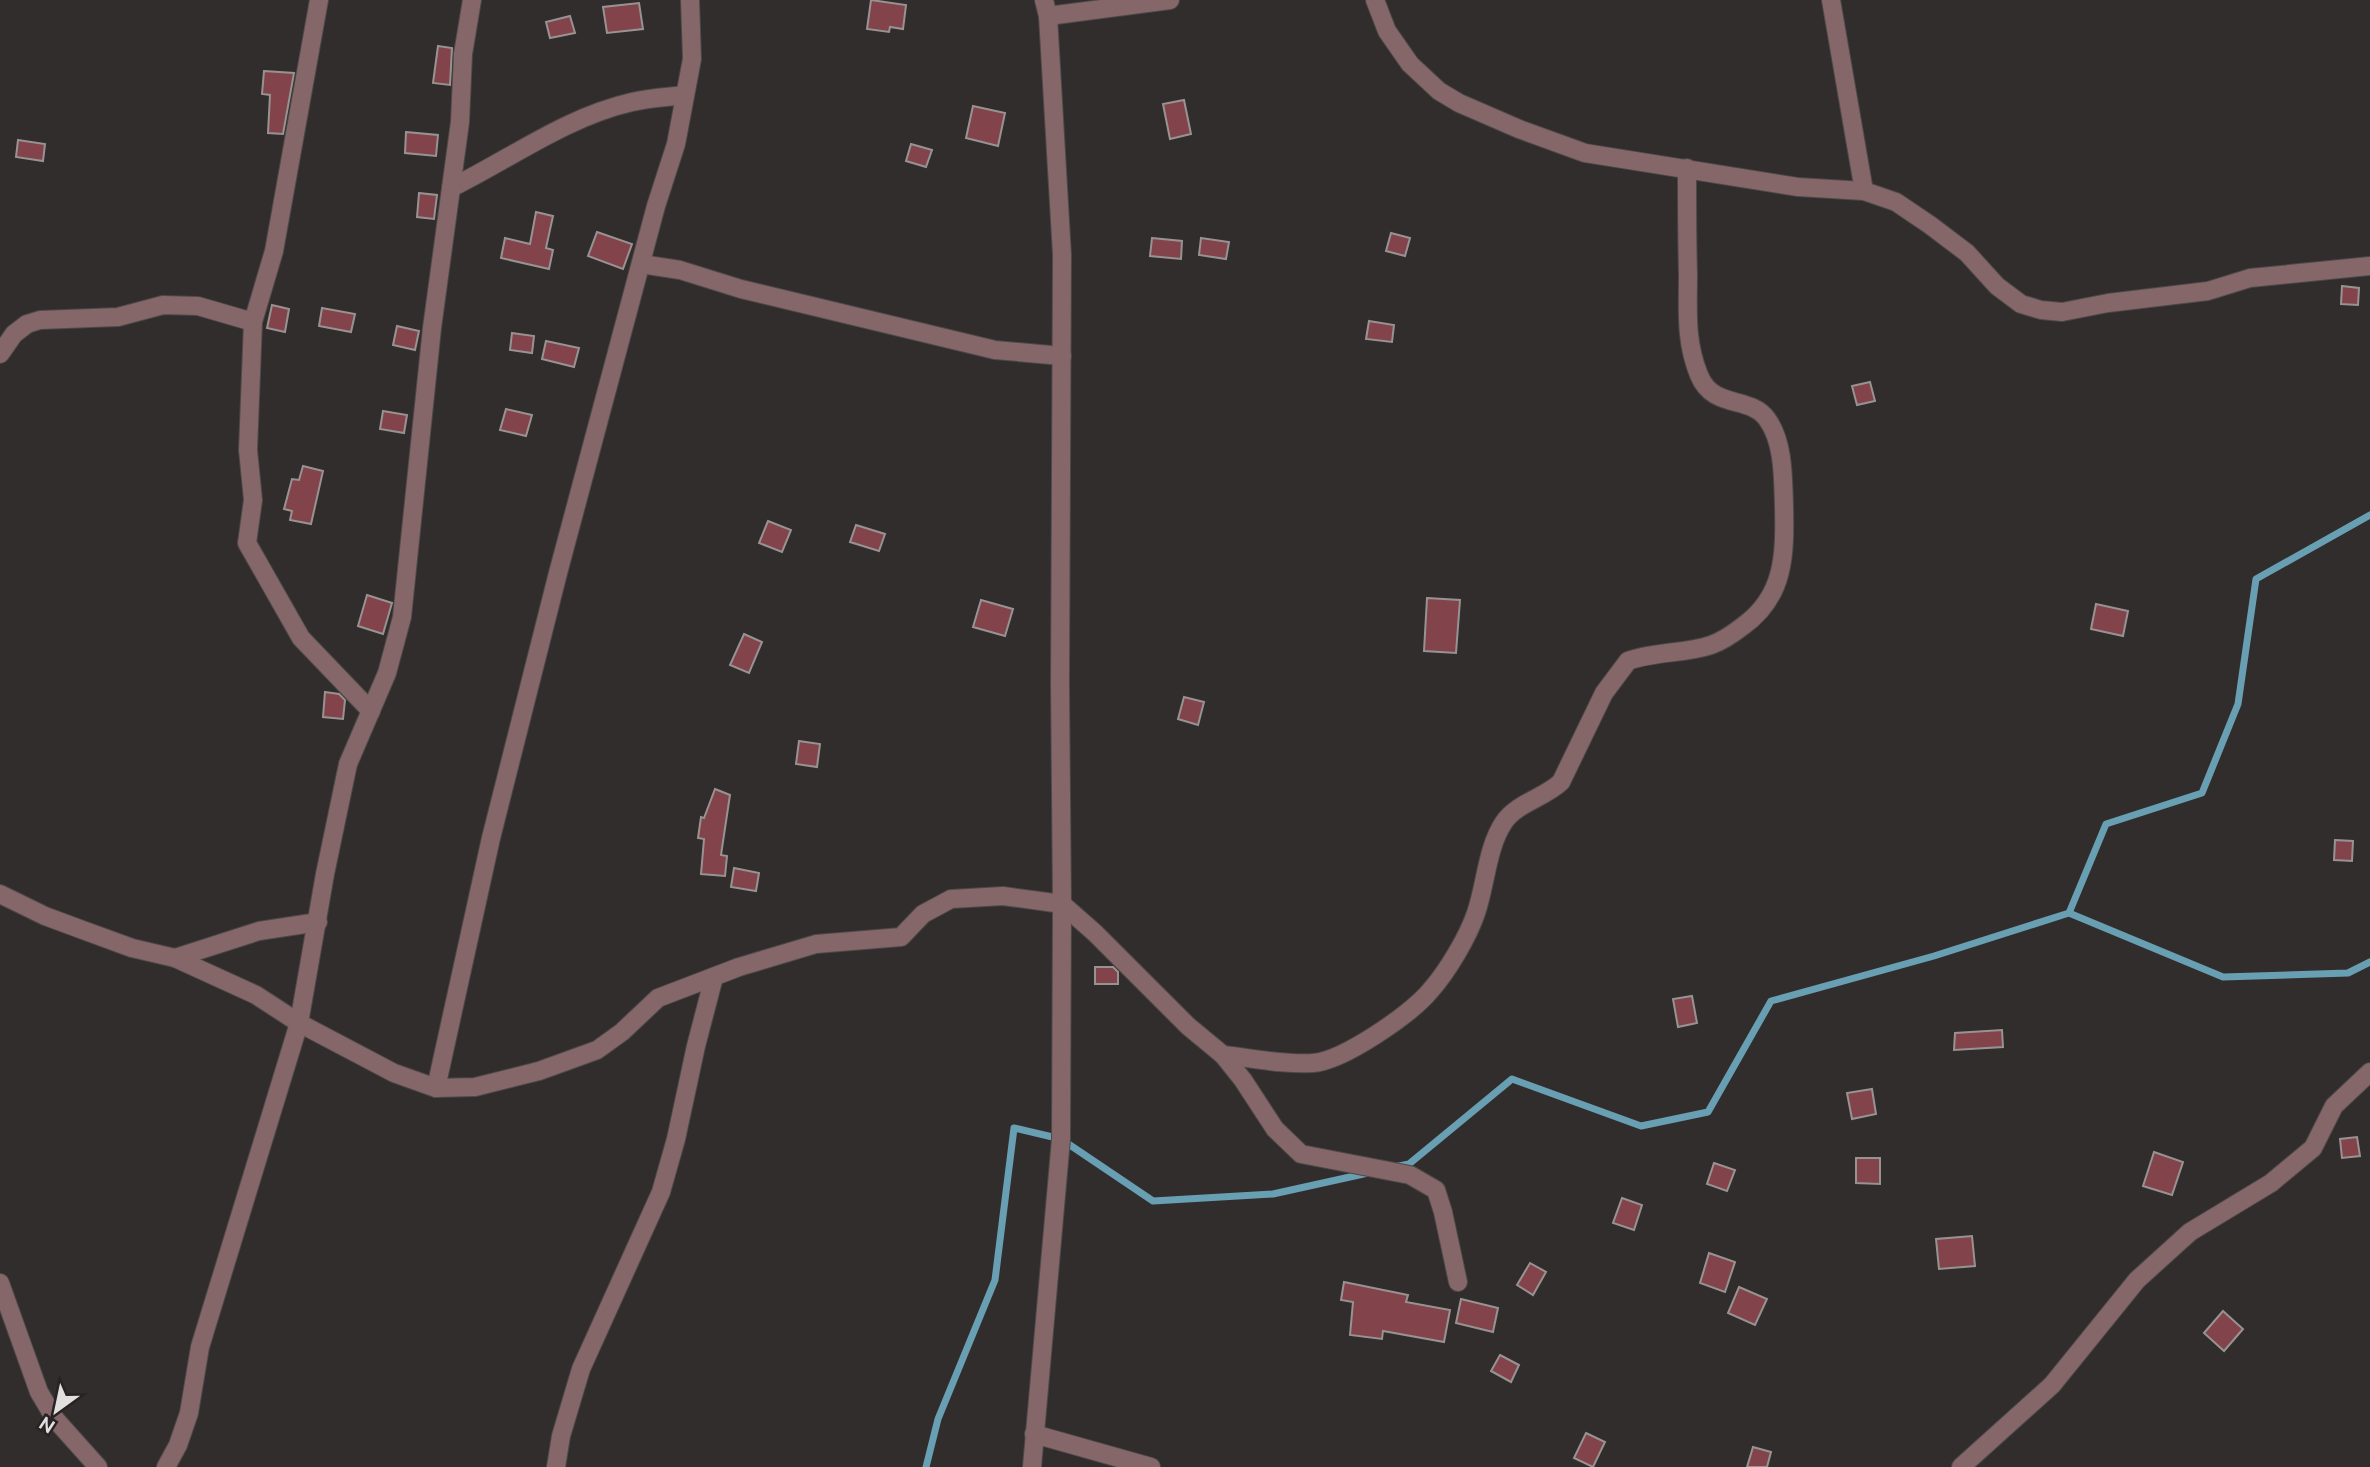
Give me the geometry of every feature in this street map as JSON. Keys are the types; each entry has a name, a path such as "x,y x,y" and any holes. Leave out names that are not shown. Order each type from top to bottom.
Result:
{"street":[{"path":"319,0 274,251 253,322 248,450 253,500 247,543 301,638 371,712"},
{"path":"166,1467 178,1445 189,1413 200,1347 299,1023 325,874 348,764 387,673 402,617 432,328 460,122 463,54 472,0"},
{"path":"436,1088 491,838 558,573 676,144 692,60 690,0"},
{"path":"1032,1467 1061,1139 1062,255 1046,8 1170,0"},
{"path":"1375,0 1387,32 1410,64 1439,91 1459,103 1585,153 1798,187 1864,191 1896,202 1967,253 1997,286 2021,304 2041,310 2062,312 2108,303 2208,291 2250,278 2370,266"},
{"path":"1831,0 1864,191"},
{"path":"451,188 537,140 583,119 631,102 685,95"},
{"path":"1223,1055 1315,1063 1337,1058 1407,1013 1430,991 1476,914 1497,833 1513,811 1552,790 1560,782 1604,693 1628,661 1711,645 1758,616 1775,589 1783,560 1784,522 1778,442 1770,422 1762,412 1721,399 1710,392 1700,377 1689,344 1686,168"},
{"path":"641,264 680,270 741,289 995,350 1062,356"},
{"path":"0,354 14,334 27,324 40,320 118,317 163,305 198,306 253,322"},
{"path":"0,894 45,916 80,929 132,948 175,958 256,995 299,1023 394,1073 436,1088 475,1087 597,1050 622,1032 657,998 739,967 816,944 901,937 923,914 951,899 1003,896 1062,904 1095,933 1188,1026 1223,1055 1275,1129 1301,1154 1410,1175 1436,1189 1458,1282"},
{"path":"175,958 259,931 318,922"},
{"path":"556,1467 561,1436 581,1369 661,1192 714,977"},
{"path":"1961,1467 2052,1385 2137,1280 2190,1232 2271,1183 2313,1148 2334,1106 2368,1077"},
{"path":"0,1283 39,1392 55,1419 98,1467"},
{"path":"1034,1434 1151,1467"}],"building":[{"path":"871,0 906,5 903,29 890,27 889,32 867,29"},
{"path":"639,3 643,29 607,33 603,7"},
{"path":"570,16 575,33 550,38 546,22"},
{"path":"438,46 452,48 450,85 433,83"},
{"path":"264,71 294,73 283,134 268,133 270,95 262,94"},
{"path":"1184,100 1191,134 1170,139 1163,104"},
{"path":"973,106 1005,113 998,146 966,138"},
{"path":"406,132 438,135 436,156 405,153"},
{"path":"18,140 45,144 43,161 16,157"},
{"path":"911,144 932,150 926,167 906,161"},
{"path":"419,193 437,195 434,219 417,217"},
{"path":"536,212 553,216 546,248 553,250 549,269 501,258 505,238 530,244"},
{"path":"597,232 632,244 623,269 588,256"},
{"path":"1391,233 1410,238 1405,256 1386,251"},
{"path":"1152,238 1182,241 1181,259 1150,256"},
{"path":"1201,238 1229,242 1226,259 1199,255"},
{"path":"2342,286 2359,288 2358,305 2341,304"},
{"path":"272,305 289,309 285,332 267,328"},
{"path":"322,308 355,314 351,332 319,326"},
{"path":"1369,321 1394,325 1392,342 1366,339"},
{"path":"397,326 419,331 415,350 393,345"},
{"path":"512,333 534,336 532,353 510,350"},
{"path":"546,341 579,348 574,367 542,359"},
{"path":"1870,382 1875,401 1857,405 1852,386"},
{"path":"506,409 532,415 526,436 500,430"},
{"path":"383,411 407,415 404,433 380,429"},
{"path":"303,466 323,471 311,524 290,520 292,511 284,509 292,479 299,480"},
{"path":"768,521 791,530 782,552 759,543"},
{"path":"856,525 885,534 879,551 850,542"},
{"path":"367,595 392,603 383,634 358,626"},
{"path":"1427,598 1460,600 1456,653 1424,651"},
{"path":"981,600 1013,609 1005,636 973,627"},
{"path":"2096,604 2128,611 2123,636 2091,629"},
{"path":"744,634 762,642 749,673 730,665"},
{"path":"325,692 339,694 345,700 343,719 323,717"},
{"path":"1184,697 1204,702 1198,725 1178,719"},
{"path":"799,741 820,744 817,767 796,764"},
{"path":"715,789 730,795 721,855 727,856 725,876 701,874 704,839 698,838 701,817 704,818"},
{"path":"2335,840 2353,841 2352,861 2334,860"},
{"path":"734,868 759,873 756,891 731,887"},
{"path":"1095,967 1113,967 1118,972 1118,984 1095,984"},
{"path":"1692,996 1697,1023 1678,1027 1673,999"},
{"path":"2002,1030 2003,1047 1954,1050 1955,1033"},
{"path":"1872,1089 1876,1114 1852,1119 1847,1093"},
{"path":"2357,1137 2360,1156 2342,1158 2340,1139"},
{"path":"2154,1152 2183,1162 2172,1195 2143,1186"},
{"path":"1856,1158 1880,1158 1880,1184 1856,1183"},
{"path":"1714,1163 1735,1170 1727,1191 1707,1184"},
{"path":"1622,1198 1642,1205 1634,1230 1613,1223"},
{"path":"1972,1236 1975,1266 1939,1269 1936,1239"},
{"path":"1709,1253 1735,1262 1725,1292 1700,1283"},
{"path":"1530,1263 1546,1272 1533,1295 1517,1285"},
{"path":"1344,1282 1408,1295 1406,1302 1450,1310 1444,1342 1383,1331 1382,1339 1350,1335 1353,1302 1341,1300"},
{"path":"1739,1287 1767,1299 1755,1325 1728,1313"},
{"path":"1461,1299 1498,1308 1493,1332 1456,1323"},
{"path":"2223,1311 2243,1329 2224,1351 2204,1333"},
{"path":"1500,1355 1519,1365 1511,1382 1491,1371"},
{"path":"1586,1433 1605,1442 1593,1467 1574,1458"},
{"path":"1753,1447 1771,1452 1767,1467 1747,1467"}],"waterway":[{"path":"2069,913 2106,824 2202,793 2238,704 2256,579 2370,515"},
{"path":"1394,1167 1409,1164 1512,1079 1641,1126 1708,1112 1771,1001 1934,956 2069,913 2223,977 2348,973 2370,962"},
{"path":"926,1467 938,1419 995,1280 1014,1128 1061,1139 1153,1201 1273,1194 1368,1173"}]}
